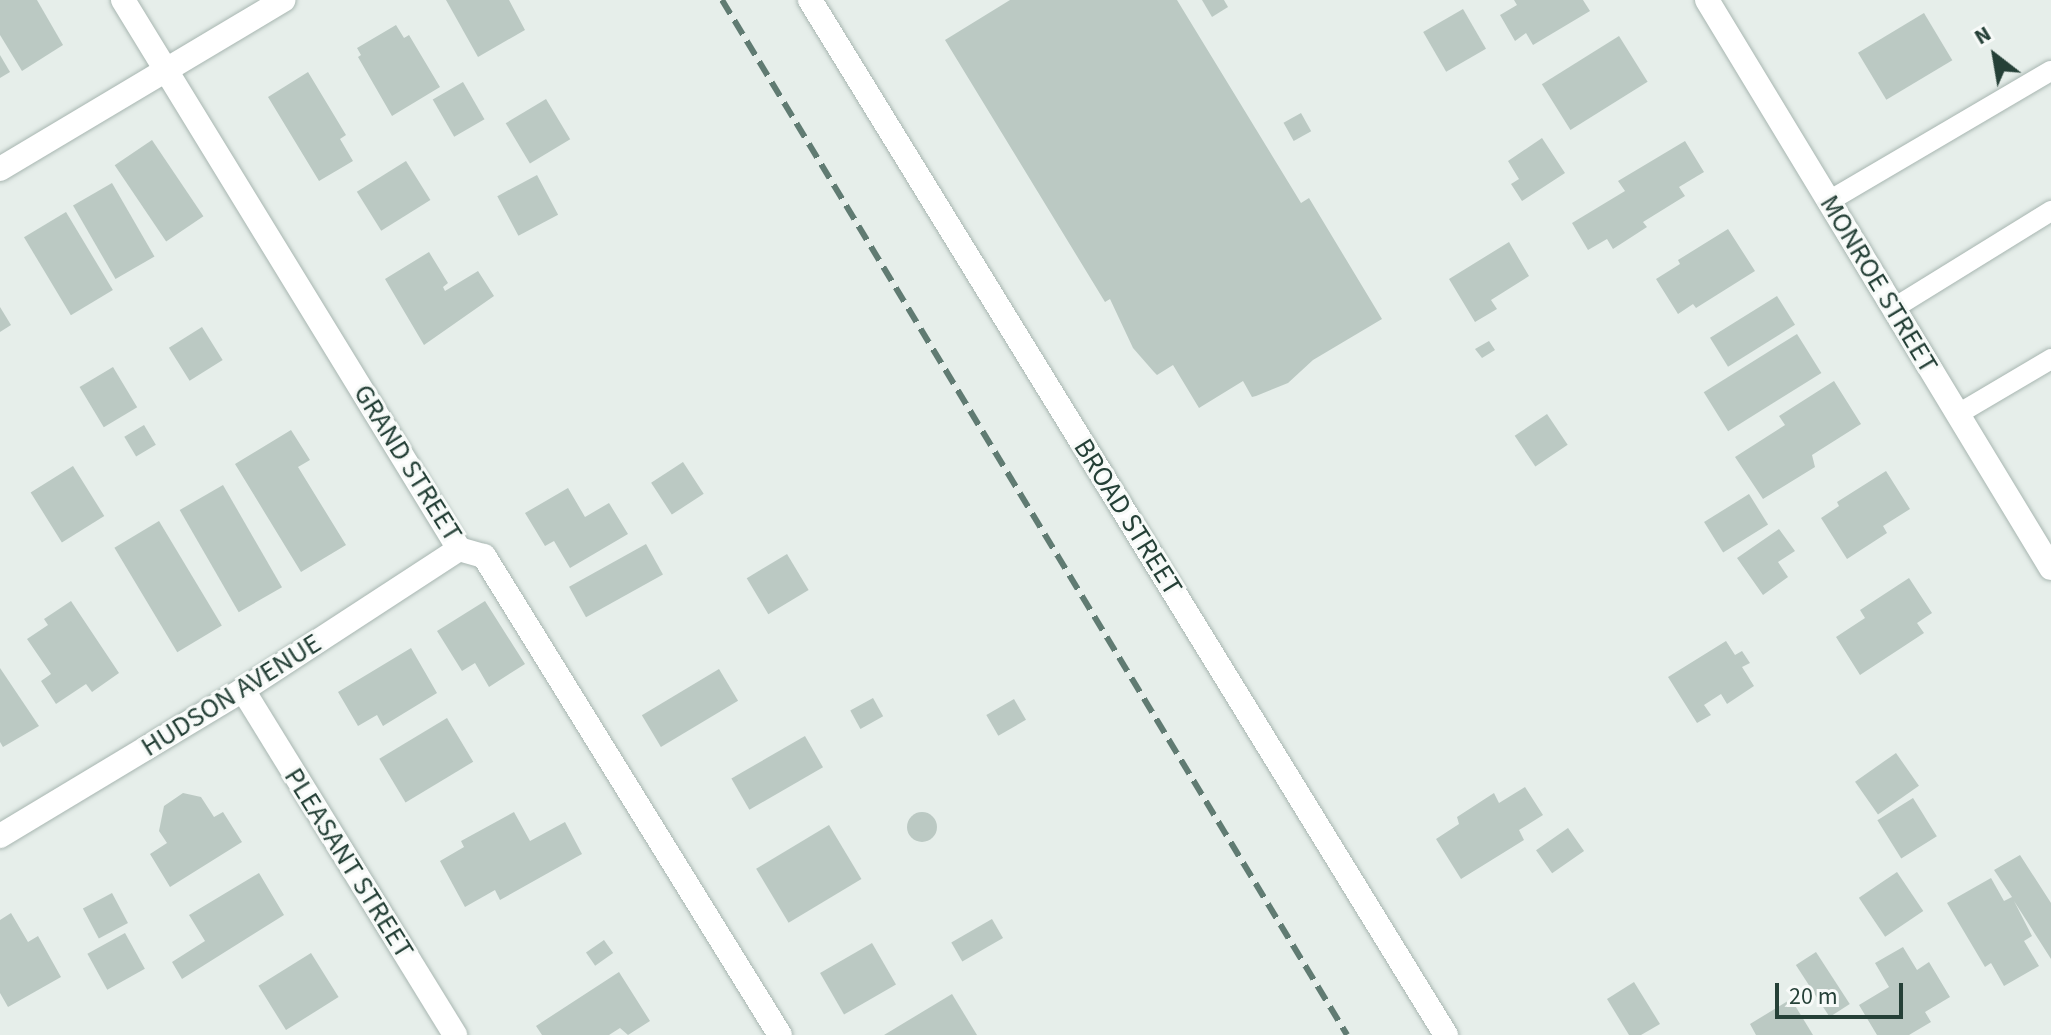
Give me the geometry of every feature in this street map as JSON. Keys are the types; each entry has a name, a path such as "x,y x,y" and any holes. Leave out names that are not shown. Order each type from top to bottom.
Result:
{"street":[{"name":"GRAND STREET","path":"123,0 459,549 484,556 780,1035"},
{"path":"0,169 283,0"},
{"name":"MONROE STREET","path":"1707,0 2051,568"},
{"name":"BROAD STREET","path":"814,1 1446,1035"},
{"name":"HUDSON AVENUE","path":"0,836 243,690 459,549"},
{"name":"PLEASANT STREET","path":"243,690 455,1035"}],"lane":[{"path":"1829,201 2051,71"},
{"path":"1894,308 2051,211"},
{"path":"1958,414 2051,359"}],"building":[{"path":"0,0 37,0 63,45 22,71 0,35"},
{"path":"446,0 509,0 525,30 478,57"},
{"path":"1010,0 1177,0 1301,203 1309,198 1382,319 1313,360 1288,383 1252,397 1243,381 1199,408 1173,365 1157,375 1133,348 1110,299 1105,302 945,40"},
{"path":"1202,0 1224,0 1228,7 1212,17"},
{"path":"1514,0 1583,0 1590,11 1533,45 1526,33 1515,41 1500,15 1517,5"},
{"path":"1463,9 1486,49 1446,72 1423,32"},
{"path":"1924,13 1952,60 1886,100 1858,53"},
{"path":"396,25 404,38 409,35 440,87 392,116 358,57 361,55 357,48"},
{"path":"1619,36 1648,82 1570,130 1542,84"},
{"path":"0,55 10,72 0,78"},
{"path":"308,72 346,135 340,139 353,161 319,181 268,97"},
{"path":"463,82 484,119 454,137 433,100"},
{"path":"546,99 570,139 530,163 506,123"},
{"path":"1301,113 1311,131 1294,141 1284,123"},
{"path":"1542,138 1565,173 1522,201 1511,184 1519,179 1508,161"},
{"path":"152,140 203,216 166,241 115,165"},
{"path":"1685,141 1704,172 1679,187 1685,196 1643,222 1647,227 1613,249 1607,239 1588,250 1572,223 1625,191 1618,181"},
{"path":"406,161 430,200 381,231 357,192"},
{"path":"537,175 558,215 518,236 497,196"},
{"path":"112,183 155,257 116,279 73,206"},
{"path":"66,212 113,290 71,315 24,237"},
{"path":"1728,229 1755,271 1696,308 1693,304 1678,314 1656,279 1680,264 1678,260"},
{"path":"1509,242 1529,276 1491,300 1497,309 1475,322 1449,279"},
{"path":"429,252 448,283 443,287 445,291 478,271 494,296 424,345 385,279"},
{"path":"1777,296 1795,325 1728,367 1710,338"},
{"path":"0,307 11,325 0,332"},
{"path":"202,327 223,360 190,381 169,348"},
{"path":"1797,334 1821,373 1728,431 1704,392"},
{"path":"1489,341 1495,350 1482,358 1475,349"},
{"path":"113,367 137,407 104,427 80,387"},
{"path":"1834,381 1861,424 1812,455 1815,467 1763,499 1735,457 1785,425 1779,416"},
{"path":"1547,414 1568,445 1535,466 1515,436"},
{"path":"144,425 156,445 136,457 124,437"},
{"path":"291,430 310,460 298,467 346,545 301,572 235,464"},
{"path":"683,462 704,494 672,515 651,483"},
{"path":"73,466 104,516 62,543 31,492"},
{"path":"1886,471 1910,509 1883,526 1887,533 1847,559 1821,518 1839,506 1837,502"},
{"path":"223,485 282,587 239,612 180,510"},
{"path":"568,488 585,517 609,503 628,534 570,568 554,541 545,546 525,513"},
{"path":"1749,494 1768,525 1723,553 1704,522"},
{"path":"159,521 222,626 177,652 114,548"},
{"path":"1779,529 1795,551 1778,562 1788,577 1763,595 1737,558"},
{"path":"646,544 663,575 586,617 569,587"},
{"path":"787,554 809,590 768,614 747,578"},
{"path":"1909,578 1932,613 1917,623 1924,633 1860,675 1836,637 1865,618 1860,610"},
{"path":"71,601 119,673 92,692 86,684 56,704 41,681 51,674 27,639 48,625 44,619"},
{"path":"485,601 525,664 489,687 475,663 462,671 437,631"},
{"path":"1726,641 1735,655 1742,651 1750,663 1742,667 1754,686 1727,704 1721,694 1704,705 1711,715 1697,723 1668,677"},
{"path":"411,648 437,693 383,726 377,715 358,726 338,692"},
{"path":"0,668 39,726 3,747 0,742"},
{"path":"719,669 738,701 661,747 642,715"},
{"path":"873,698 883,716 860,729 850,711"},
{"path":"1014,699 1026,720 998,736 986,715"},
{"path":"447,718 473,762 406,802 379,759"},
{"path":"805,736 823,767 749,810 731,778"},
{"path":"1896,753 1919,786 1878,814 1855,782"},
{"path":"1525,787 1543,815 1519,830 1524,840 1461,879 1436,839 1459,824 1457,817 1494,793 1499,803"},
{"path":"183,793 201,797 214,817 223,812 242,842 170,887 150,854 167,843 159,831 164,806"},
{"path":"1913,798 1937,836 1901,858 1877,820"},
{"path":"514,812 530,841 565,822 582,854 500,900 495,890 465,907 440,861 464,847 461,841"},
{"path":"922,812 928,813 936,821 936,833 928,841 922,842 916,841 908,833 907,827 908,821 916,813"},
{"path":"829,825 861,879 789,923 756,869"},
{"path":"1568,828 1584,851 1552,873 1536,850"},
{"path":"2020,855 2051,903 2051,959 2014,901 2032,936 2024,941 2039,966 2004,986 1991,963 1985,967 1947,903 1991,878 2004,901 2012,897 1994,870"},
{"path":"1897,872 1923,911 1885,937 1859,898"},
{"path":"259,873 284,915 182,979 172,962 205,941 189,915"},
{"path":"112,893 128,923 99,939 83,908"},
{"path":"11,913 28,942 38,936 61,977 8,1007 0,993 0,920"},
{"path":"992,919 1003,938 962,962 951,942"},
{"path":"125,933 145,969 107,990 87,954"},
{"path":"604,940 613,953 595,966 586,953"},
{"path":"872,943 896,985 844,1015 820,973"},
{"path":"1903,947 1917,970 1929,962 1950,997 1925,1012 1931,1022 1909,1035 1877,1035 1859,1005 1889,987 1875,963"},
{"path":"1816,952 1850,1004 1830,1017 1796,965"},
{"path":"311,953 339,997 286,1030 258,986"},
{"path":"619,972 650,1021 628,1035 620,1028 609,1035 542,1035 536,1026"},
{"path":"1634,982 1660,1024 1641,1035 1629,1035 1607,999"},
{"path":"952,994 977,1035 884,1035"},
{"path":"1791,999 1813,1035 1756,1035 1750,1024"}],"railway":[{"path":"722,0 1347,1035"}]}
